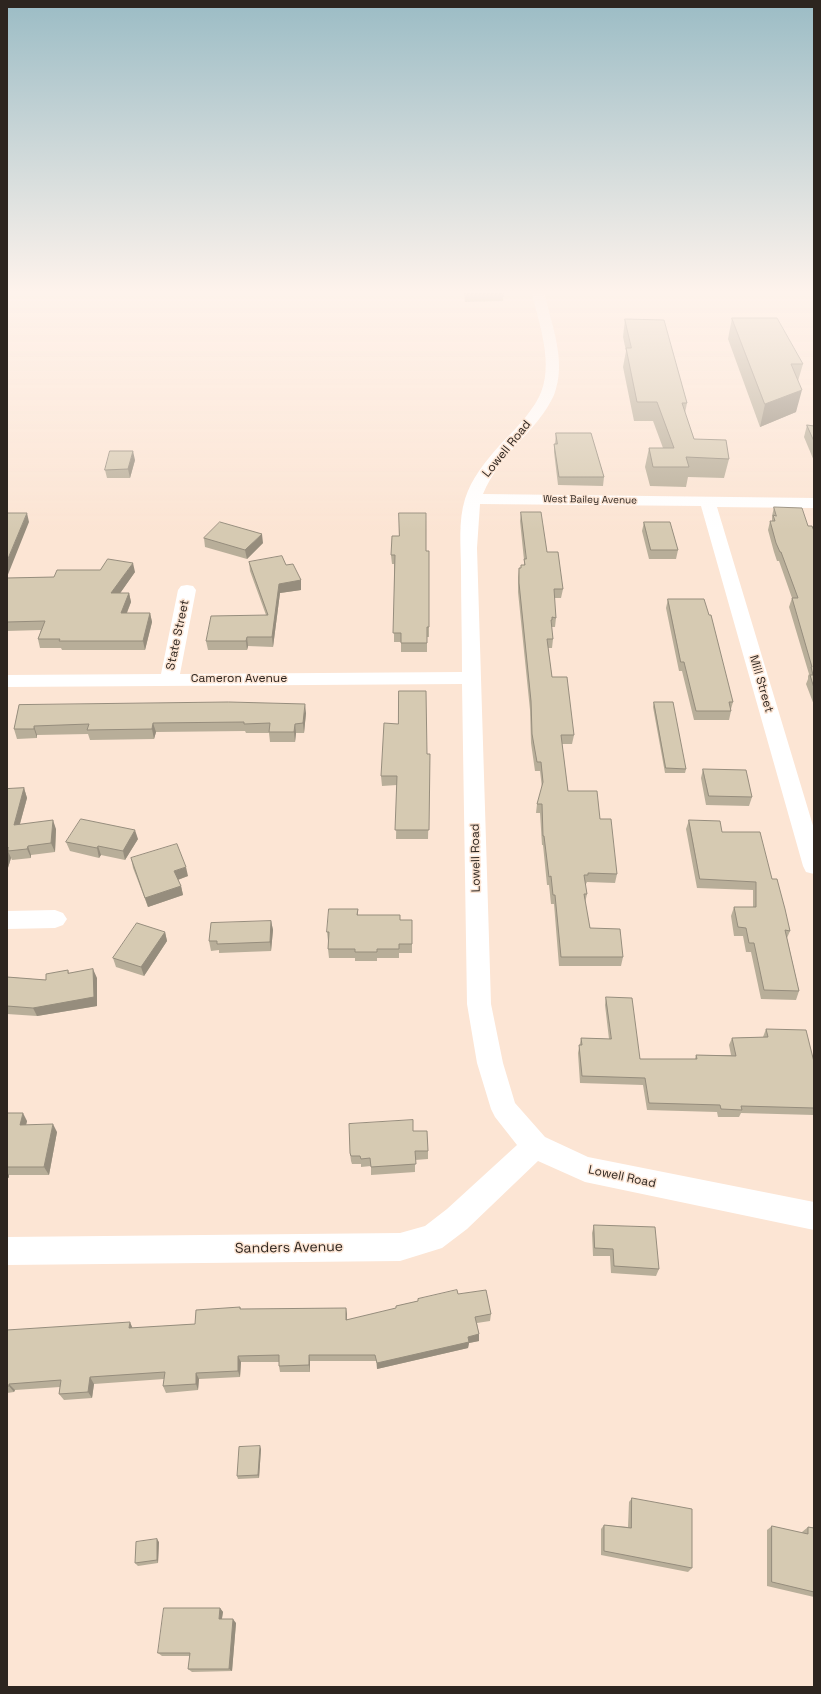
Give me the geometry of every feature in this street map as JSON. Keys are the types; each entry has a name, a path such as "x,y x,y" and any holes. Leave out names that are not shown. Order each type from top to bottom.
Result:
{"street":[{"name":"Lowell Road","path":"552,372 551,382 545,399 533,416 485,473 473,499 469,548 479,1004 490,1063 504,1109 535,1146 585,1169 814,1216"},
{"name":"West Bailey Avenue","path":"473,499 814,504"},
{"name":"Mill Street","path":"708,502 814,866"},
{"name":"State Street","path":"169,680 187,590"},
{"name":"Cameron Avenue","path":"7,681 472,678"},
{"path":"7,920 55,919"},
{"name":"Sanders Avenue","path":"7,1251 400,1247 432,1238 457,1219 535,1146"}],"building":[{"path":"631,372 678,372 687,403 682,403 694,439 726,440 729,459 686,457 689,467 653,467 649,448 674,448 657,402 637,402"},
{"path":"753,372 794,372 802,390 765,404"},
{"path":"807,425 814,426 814,441"},
{"path":"556,433 591,433 604,477 559,477 554,444 557,444"},
{"path":"110,451 133,451 128,469 105,470"},
{"path":"774,507 802,508 808,526 812,526 814,531 814,688 810,675 813,675 812,667 792,598 798,598 781,552 776,543 770,521 775,521 773,515 776,516"},
{"path":"521,512 541,512 547,552 558,552 563,589 554,589 556,618 552,617 551,620 553,639 547,639 552,677 567,677 574,735 561,735 568,791 597,791 600,819 611,819 617,874 588,873 588,875 584,875 587,894 584,894 590,928 620,929 623,957 561,957 555,895 553,895 551,876 549,877 543,836 542,804 537,804 543,782 541,762 537,762 532,734 531,701 519,583 519,568 521,568 521,565 525,565 524,559 526,559"},
{"path":"7,513 27,513 7,561"},
{"path":"399,513 426,513 426,551 429,551 429,627 427,627 427,643 401,643 401,633 393,633 395,555 391,555 392,536 399,536"},
{"path":"220,522 262,534 245,550 204,538"},
{"path":"644,522 670,522 678,550 651,550"},
{"path":"282,556 286,565 293,564 301,580 279,584 272,637 247,637 246,641 206,641 211,616 268,615 249,562"},
{"path":"108,559 133,563 111,593 129,593 121,613 150,613 143,641 59,641 60,639 38,639 45,621 7,622 7,578 54,577 57,570 100,570"},
{"path":"668,599 704,599 709,615 711,615 733,702 729,702 731,711 696,711 684,662 681,662"},
{"path":"399,691 426,691 427,754 430,754 429,830 395,830 397,776 381,776 384,723 398,724"},
{"path":"229,702 305,704 303,723 295,724 294,732 269,732 270,723 244,724 244,722 153,723 152,729 87,730 89,724 34,726 34,729 14,729 19,705"},
{"path":"654,702 673,702 686,769 666,768"},
{"path":"703,769 746,770 752,797 709,796"},
{"path":"24,788 14,825 53,820 51,843 28,846 27,849 8,851 7,789"},
{"path":"81,819 135,830 123,851 66,842"},
{"path":"689,820 720,821 722,832 760,832 772,879 777,879 785,909 790,931 785,930 799,991 764,990 754,943 749,943 746,928 738,927 734,907 756,907 756,882 700,879"},
{"path":"177,844 186,867 174,871 181,886 145,898 131,858"},
{"path":"329,909 358,909 357,915 400,915 400,920 412,920 412,944 399,944 399,949 377,949 377,952 355,952 355,949 328,949 329,932 327,932"},
{"path":"271,921 270,942 217,944 217,941 209,941 211,923"},
{"path":"137,923 165,932 141,967 113,958"},
{"path":"93,969 94,997 33,1008 7,1006 7,977 46,980 46,974 68,970 68,973"},
{"path":"606,997 632,998 640,1059 697,1059 696,1055 736,1056 732,1038 768,1037 766,1029 806,1030 814,1062 814,1108 741,1106 742,1110 721,1109 720,1105 649,1103 645,1078 582,1076 579,1045 582,1045 581,1038 611,1039"},
{"path":"7,1113 23,1113 20,1125 53,1124 44,1167 7,1167"},
{"path":"413,1120 413,1131 427,1131 428,1151 415,1151 416,1164 371,1167 370,1158 361,1159 360,1156 351,1156 349,1124"},
{"path":"594,1225 655,1227 659,1269 614,1266 613,1249 595,1248"},
{"path":"457,1290 458,1294 486,1290 491,1314 475,1317 479,1334 468,1337 469,1342 377,1363 375,1355 309,1355 309,1365 279,1366 279,1355 238,1356 238,1371 196,1373 196,1384 163,1386 165,1372 90,1377 88,1392 59,1394 61,1380 9,1384 9,1386 7,1386 7,1330 130,1322 129,1328 195,1324 196,1310 240,1307 240,1309 346,1308 346,1320 396,1308 396,1306 418,1301 418,1299"},
{"path":"260,1446 258,1475 237,1476 239,1447"},
{"path":"632,1498 692,1509 692,1568 604,1551 604,1525 631,1528"},
{"path":"772,1526 808,1534 808,1527 814,1528 814,1592 772,1582"},
{"path":"157,1539 157,1560 135,1563 136,1542"},
{"path":"164,1608 220,1608 219,1619 233,1619 229,1669 188,1669 190,1653 158,1653"}]}
